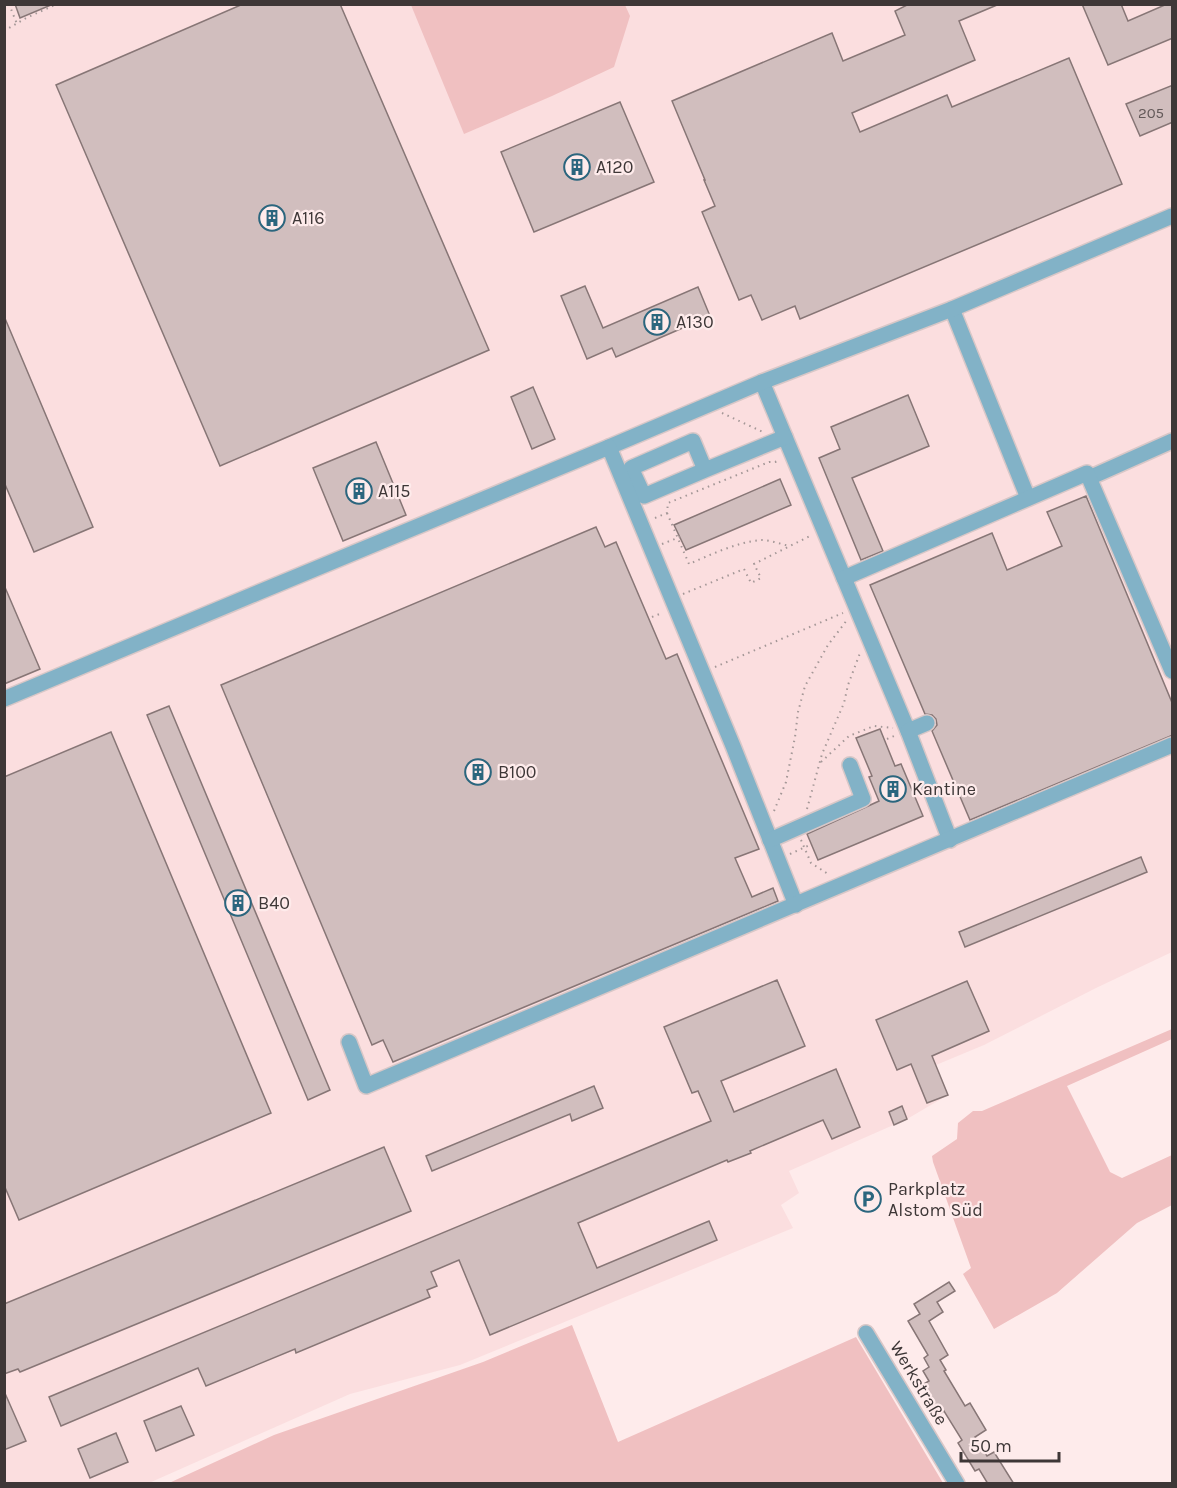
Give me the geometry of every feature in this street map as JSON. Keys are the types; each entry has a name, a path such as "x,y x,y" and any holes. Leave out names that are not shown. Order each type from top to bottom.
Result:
{"street":[{"path":"4,699 762,382 952,309 1173,216"},
{"path":"952,309 1028,498"},
{"path":"762,382 782,438 792,455 908,730 950,840"},
{"path":"705,470 693,441 631,468 644,496 782,438"},
{"path":"1089,478 1173,441"},
{"path":"609,447 796,905"},
{"path":"844,578 1087,473 1168,645 1173,671"},
{"path":"908,730 927,723"},
{"path":"349,1042 366,1086 1173,746"},
{"path":"768,835 801,826 863,799 850,765"},
{"name":"Werkstraße","path":"866,1333 957,1484"}],"path":[{"path":"9,4 17,24"},
{"path":"4,31 57,4"},
{"path":"706,406 782,438"},
{"path":"789,546 764,540 715,553 688,564 667,513 668,503 792,455"},
{"path":"641,524 667,513"},
{"path":"671,599 744,569 751,584 761,578 754,564 823,529"},
{"path":"651,549 679,538"},
{"path":"702,672 856,607"},
{"path":"768,835 786,782 798,712 805,686 828,645 856,607"},
{"path":"843,884 811,863 804,848 801,826 822,754 844,703 857,658 869,638"},
{"path":"819,763 849,736 874,726 908,730"},
{"path":"778,859 812,844"}],"shaded area":[{"path":"5,5 1172,5 1172,952 984,1045 936,1065 948,1095 907,1119 789,1171 799,1193 781,1205 793,1228 460,1365 350,1394 149,1483 5,1484"},
{"path":"411,5 625,5 630,16 614,67 464,134"},
{"path":"1172,1029 1172,1039 1067,1086 1110,1172 1122,1178 1172,1155 1172,1205 1137,1223 1057,1293 994,1329 963,1274 971,1268 932,1156 957,1139 958,1123 973,1111 982,1111"},
{"path":"572,1325 618,1442 856,1337 943,1483 169,1483 274,1435 483,1362"}],"building":[{"path":"15,4 51,4 51,5 20,18"},
{"name":"A116","path":"243,4 340,4 489,350 220,466 56,85"},
{"path":"909,4 997,5 959,21 975,60 852,113 860,132 947,95 952,107 1069,58 1122,184 800,319 795,306 762,320 751,295 739,300 702,212 715,206 672,101 832,33 843,61 905,35 895,11"},
{"path":"1082,4 1121,4 1128,21 1167,4 1173,4 1173,38 1108,65"},
{"path":"1173,85 1173,122 1140,136 1126,104"},
{"name":"A120","path":"620,102 654,182 534,232 501,152"},
{"name":"A130","path":"585,286 603,328 698,287 710,316 616,357 612,348 587,359 561,296"},
{"path":"4,316 93,527 34,552 4,482"},
{"path":"533,387 555,439 532,449 511,397"},
{"path":"908,395 929,446 852,478 883,551 861,560 819,458 840,449 831,427"},
{"name":"A115","path":"376,442 406,515 343,541 313,468"},
{"path":"780,479 791,505 686,550 674,525"},
{"path":"1086,496 1173,705 1173,735 970,820 932,731 937,725 936,719 932,715 925,714 870,585 992,533 1007,570 1062,546 1047,512"},
{"name":"B100","path":"596,527 605,547 616,542 666,659 677,654 759,849 735,858 752,897 773,888 778,901 393,1062 383,1040 372,1045 221,685"},
{"path":"4,585 40,669 4,684"},
{"name":"B40","path":"169,706 330,1090 308,1100 147,715"},
{"name":"Kantine","path":"880,729 895,766 901,764 923,816 818,860 807,834 879,801 869,777 872,776 856,738"},
{"path":"111,732 271,1113 19,1220 4,1185 4,777"},
{"path":"1141,857 1147,872 965,947 959,932"},
{"path":"777,980 805,1046 721,1081 734,1112 836,1069 860,1127 832,1139 823,1120 750,1151 751,1153 728,1162 727,1160 578,1223 597,1268 709,1221 717,1240 490,1335 459,1260 431,1272 437,1286 427,1290 430,1297 296,1353 295,1349 206,1386 198,1368 61,1426 49,1397 711,1121 698,1091 692,1093 664,1027"},
{"path":"967,981 989,1031 932,1056 948,1095 927,1103 911,1064 897,1070 876,1020"},
{"path":"594,1086 603,1108 572,1121 570,1114 432,1171 426,1156"},
{"path":"902,1106 907,1119 894,1125 889,1112"},
{"path":"384,1147 411,1211 20,1372 18,1369 4,1374 4,1304"},
{"path":"949,1282 955,1291 937,1302 943,1312 929,1321 948,1355 940,1360 965,1406 970,1403 986,1430 975,1437 987,1456 994,1452 1014,1484 988,1484 979,1469 975,1471 958,1443 962,1440 944,1411 940,1414 922,1385 929,1381 923,1371 929,1367 924,1358 928,1355 908,1321 920,1314 914,1304"},
{"path":"4,1391 26,1441 4,1450"},
{"path":"181,1406 194,1435 156,1451 144,1421"},
{"path":"116,1433 128,1462 90,1478 78,1449"}],"place":[{"name":"A120","path":"577,167"},
{"name":"A116","path":"272,218"},
{"name":"A130","path":"657,322"},
{"name":"A115","path":"359,491"},
{"name":"B100","path":"478,772"},
{"name":"Kantine","path":"893,789"},
{"name":"B40","path":"238,903"},
{"name":"Parkplatz Alstom Süd","path":"868,1199"}]}
